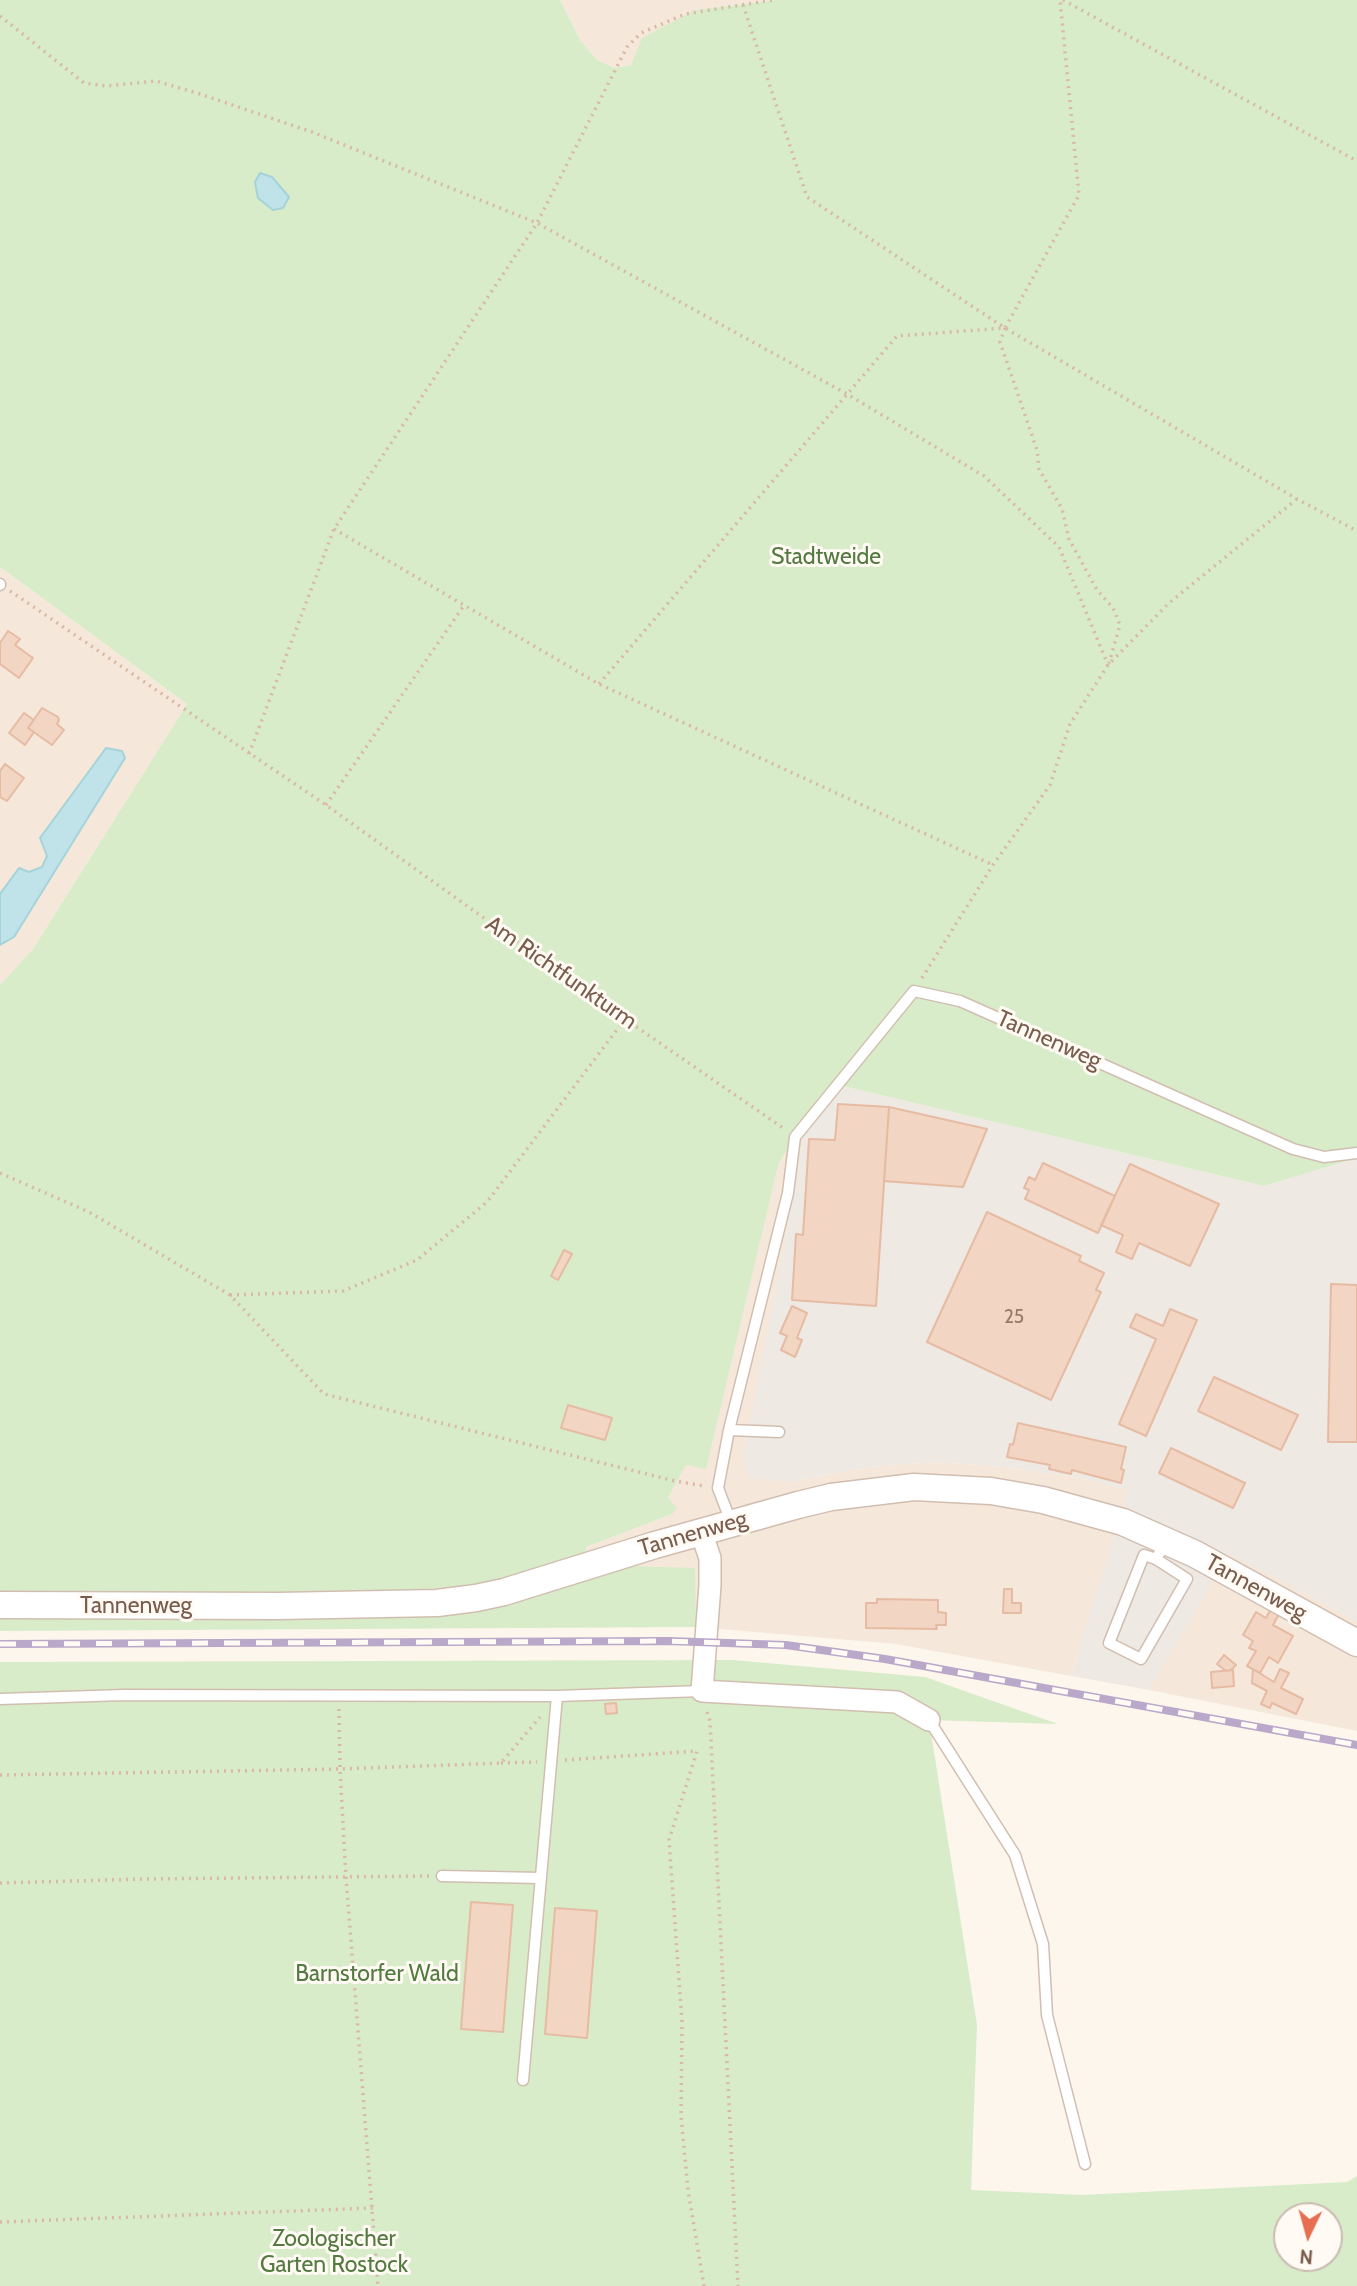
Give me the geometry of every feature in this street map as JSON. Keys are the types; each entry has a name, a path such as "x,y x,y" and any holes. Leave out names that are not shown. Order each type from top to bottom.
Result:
{"street":[{"name":"Tannenweg","path":"0,1605 278,1606 437,1603 504,1592 701,1531 831,1497 914,1487 953,1488 991,1491 1064,1505 1124,1522 1161,1550 1357,1643"},
{"path":"701,1531 710,1559 702,1691 897,1702 929,1720"}],"lane":[{"path":"732,1522 718,1488 729,1430 788,1193 795,1136 914,991"},
{"name":"Tannenweg","path":"914,991 960,1000 1293,1149 1324,1157 1357,1153"},
{"path":"729,1430 779,1432"},
{"path":"1161,1550 1187,1579 1141,1659 1109,1643 1144,1555 1161,1550"},
{"path":"0,1699 124,1695 557,1696 702,1691"},
{"path":"523,2080 557,1696"},
{"path":"929,1720 1014,1855 1043,1944 1047,2015 1085,2164"},
{"path":"442,1876 541,1878"}],"path":[{"path":"249,754 334,529 537,223 627,47 641,33 685,14 773,0"},
{"path":"1061,0 1357,161"},
{"path":"1061,0 1079,195 1005,328 1000,342 1037,450 1039,469 1062,509 1069,539 1097,590 1113,608 1120,625 1108,665"},
{"path":"743,5 807,197 1005,328 1297,499 1357,531"},
{"path":"0,16 85,83 106,86 156,81 200,94 312,132 537,223 847,394 984,475 1059,547 1108,665"},
{"path":"599,684 897,336 1005,328"},
{"path":"914,991 993,865 1050,785 1070,724 1108,665 1169,603 1297,499"},
{"path":"334,529 599,684 993,865"},
{"name":"Am Richtfunkturm","path":"0,584 326,805 625,1019 795,1136"},
{"path":"326,805 465,604"},
{"path":"230,1295 343,1291 417,1260 487,1202 625,1019"},
{"path":"0,1173 89,1212 230,1295 324,1394 675,1481 718,1488"},
{"path":"702,1691 709,1721 738,2286"},
{"path":"501,1763 557,1696"},
{"path":"339,1697 346,1877 378,2286"},
{"path":"0,1775 551,1762 697,1751 669,1840 681,2022 681,2116 688,2190 704,2286"},
{"path":"0,1883 442,1876"},
{"path":"0,2222 373,2208"}],"shaded area":[{"path":"560,0 775,0 695,10 630,65 615,68 597,60 580,40"},
{"path":"0,567 187,704 33,949 0,985"},
{"path":"843,1086 1264,1186 1357,1158 1357,1621 1229,1554 1149,1690 1071,1676 1128,1490 1076,1477 1005,1467 935,1462 872,1467 787,1482 748,1478 744,1454 807,1125"},
{"path":"807,1125 753,1410 787,1482 872,1467 935,1462 1005,1467 1076,1477 1129,1490 1071,1676 896,1644 696,1627 590,1565 586,1547 672,1514 668,1498 686,1465 509,1346 779,1164 795,1137"},
{"path":"1229,1553 1357,1621 1357,1731 1149,1690"}],"green space":[{"name":"Stadtweide","path":"0,0 560,0 580,40 597,60 615,68 631,65 642,38 695,10 775,0 1357,0 1357,1158 1264,1186 843,1086 795,1137 778,1165 706,1469 686,1465 668,1498 677,1508 672,1514 586,1547 590,1565 695,1568 696,1627 0,1631 0,985 33,949 187,704 0,567"},
{"name":"Barnstorfer Wald","path":"733,1660 925,1677 1058,1724 929,1720 977,2025 971,2190 1082,2195 1347,2182 1357,2176 1357,2286 0,2286 0,1662"}],"water":[{"path":"260,173 272,177 289,197 283,208 273,210 258,198 255,182"},
{"path":"106,748 122,751 125,758 14,937 0,945 0,894 19,868 29,872 42,867 47,856 40,838"}],"building":[{"path":"8,631 20,639 15,645 33,658 19,678 0,664 0,643"},
{"path":"42,708 58,717 57,724 64,730 52,745 28,728"},
{"path":"24,713 34,720 28,728 34,732 25,745 9,733"},
{"path":"5,764 24,778 7,801 0,797 0,771"},
{"path":"838,1104 889,1107 876,1306 792,1300 796,1234 803,1235 809,1139 835,1140"},
{"path":"889,1107 987,1129 963,1187 884,1181"},
{"path":"1043,1163 1115,1196 1098,1233 1025,1199 1029,1190 1024,1188 1029,1177 1035,1180"},
{"path":"1130,1164 1219,1204 1190,1266 1139,1243 1132,1259 1116,1252 1123,1235 1101,1225"},
{"path":"987,1212 1081,1256 1079,1261 1104,1273 1096,1290 1101,1292 1051,1400 927,1342"},
{"path":"564,1250 572,1254 558,1280 551,1276"},
{"path":"1331,1284 1357,1285 1357,1442 1328,1442"},
{"path":"792,1306 807,1313 797,1338 802,1340 795,1357 781,1350 787,1336 780,1333"},
{"path":"1170,1309 1197,1320 1146,1436 1119,1424 1156,1339 1130,1327 1136,1314 1163,1326"},
{"path":"1214,1377 1298,1415 1281,1450 1198,1411"},
{"path":"568,1405 612,1418 605,1440 561,1428"},
{"path":"1018,1423 1126,1447 1121,1483 1072,1470 1071,1474 1049,1469 1050,1465 1007,1457"},
{"path":"1171,1448 1245,1483 1233,1508 1159,1473"},
{"path":"1004,1589 1012,1589 1012,1603 1021,1603 1021,1613 1003,1613"},
{"path":"877,1599 938,1600 938,1612 946,1613 946,1625 936,1625 937,1629 866,1628 866,1603 877,1603"},
{"path":"1271,1609 1279,1614 1273,1625 1293,1636 1278,1663 1269,1657 1260,1673 1247,1666 1256,1651 1249,1648 1253,1641 1243,1635 1256,1612 1266,1618"},
{"path":"1224,1655 1236,1665 1231,1670 1226,1671 1217,1664"},
{"path":"1253,1669 1274,1682 1280,1669 1289,1673 1281,1688 1303,1699 1296,1714 1272,1703 1270,1708 1261,1704 1267,1691 1252,1683"},
{"path":"1233,1670 1234,1686 1212,1688 1211,1672"},
{"path":"616,1703 617,1713 606,1714 605,1704"},
{"path":"471,1902 513,1905 503,2032 461,2029"},
{"path":"555,1908 597,1911 587,2038 545,2034"}],"railway":[{"path":"0,1644 668,1641 786,1645 885,1659 1357,1745"}],"park label":[{"name":"Zoologischer Garten Rostock","path":"334,2252"}]}
